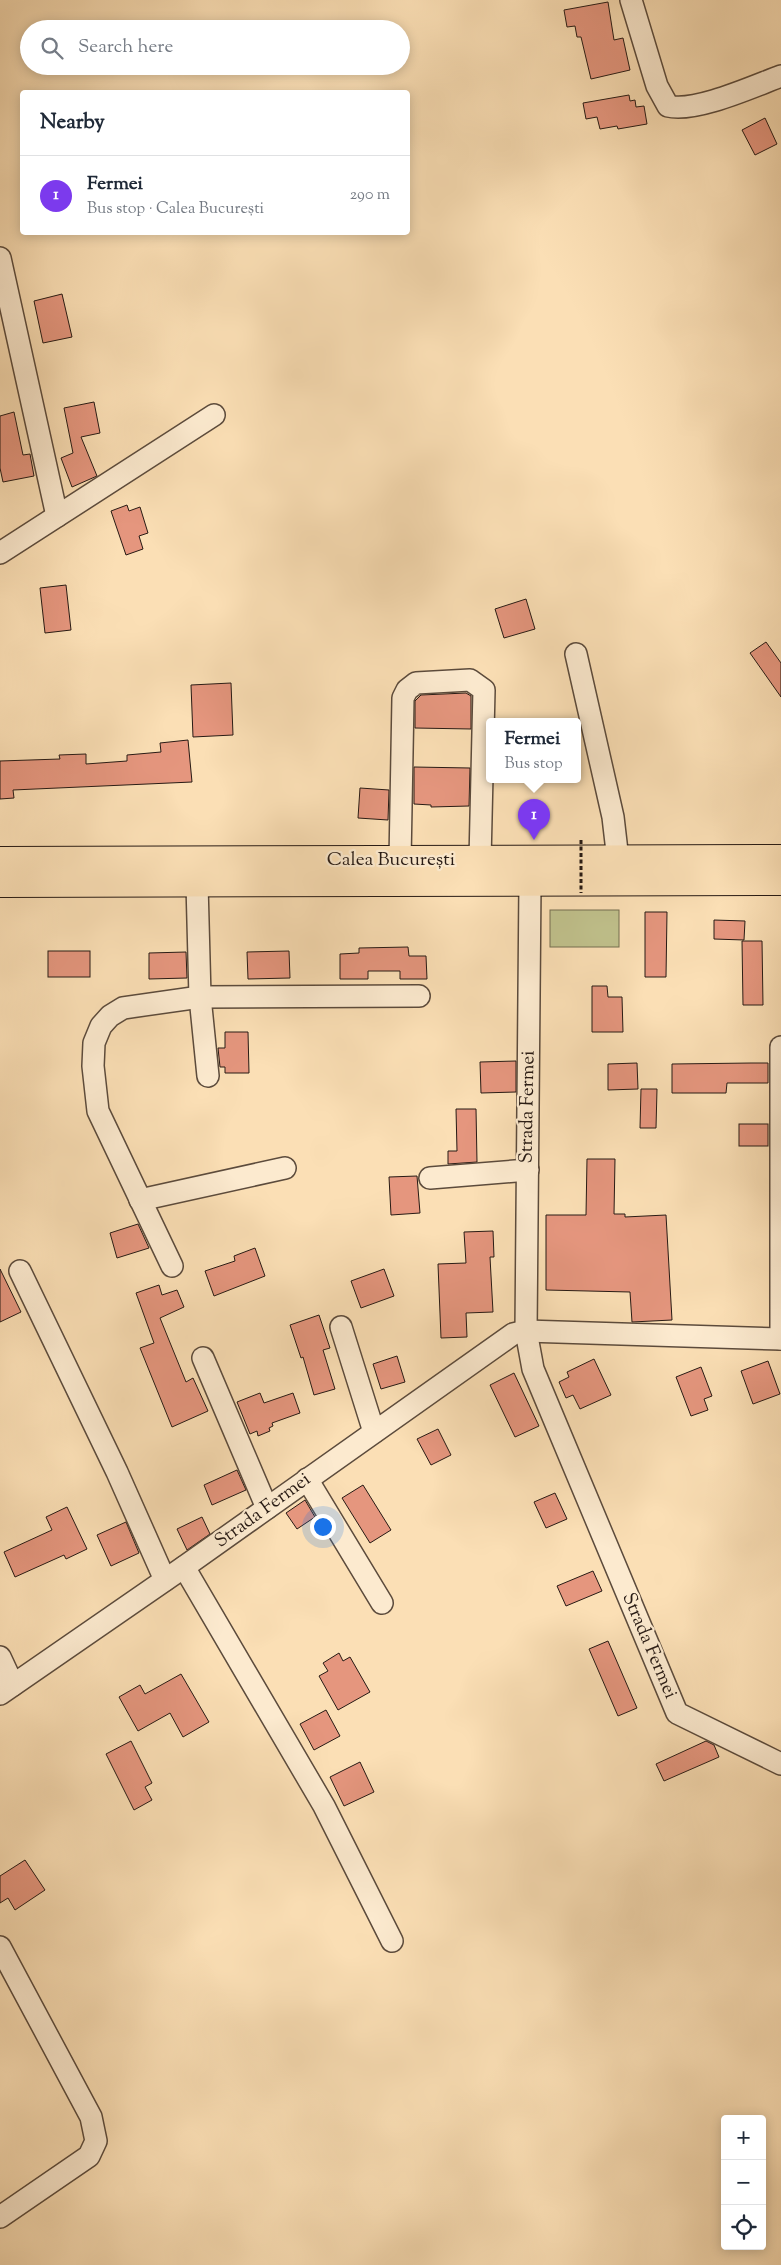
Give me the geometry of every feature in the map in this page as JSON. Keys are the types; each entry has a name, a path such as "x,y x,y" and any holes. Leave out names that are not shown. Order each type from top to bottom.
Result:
{"highway":[{"name":"Calea București","path":"0,861 781,859"},
{"name":"Calea București","path":"0,883 197,884 781,881"}],"street":[{"path":"631,0 658,86 668,106 683,108 720,98 781,76"},
{"path":"0,258 57,516"},
{"path":"0,554 214,414"},
{"path":"576,654 613,817 618,860"},
{"path":"400,860 403,698 407,690 416,683 470,680 484,690 480,860"},
{"name":"Strada Fermei","path":"530,883 526,1332 533,1369 677,1713 781,1764"},
{"path":"197,884 200,997 208,1076"},
{"path":"172,1266 98,1111 93,1066 94,1043 101,1026 110,1016 123,1008 200,997 419,996"},
{"path":"526,1332 781,1339 781,1047"},
{"path":"140,1200 285,1168"},
{"path":"430,1178 528,1170"},
{"path":"20,1271 116,1472 165,1580"},
{"path":"341,1327 374,1432"},
{"name":"Strada Fermei","path":"6,1689 184,1567 513,1334 526,1332"},
{"path":"203,1358 267,1508"},
{"path":"306,1479 382,1602"},
{"path":"184,1567 324,1806 392,1941"},
{"path":"0,1657 6,1689"},
{"path":"0,1947 91,2117 96,2141 88,2156 0,2217"}],"path":[{"path":"581,840 581,893"}],"green space":[{"path":"550,910 619,910 619,947 550,947"}],"building":[{"path":"608,2 614,40 623,38 630,70 591,79 581,37 577,37 575,26 567,27 564,10"},
{"path":"629,95 630,101 635,100 636,107 644,106 647,124 618,129 617,126 600,129 597,117 586,119 583,103"},
{"path":"765,118 777,144 755,155 742,130"},
{"path":"62,294 72,337 43,343 34,301"},
{"path":"94,402 100,433 81,437 97,476 72,487 61,458 73,453 64,408"},
{"path":"14,412 23,455 30,454 34,476 3,482 0,468 0,416"},
{"path":"127,505 129,511 140,507 148,533 139,536 143,549 126,555 111,511"},
{"path":"66,585 71,630 45,633 40,588"},
{"path":"526,599 535,629 504,638 495,609"},
{"path":"766,642 781,663 781,697 750,653"},
{"path":"231,683 233,735 193,737 191,685"},
{"path":"466,693 471,696 471,729 415,728 415,701 421,695"},
{"path":"188,740 192,782 13,790 14,798 0,799 0,761 60,759 59,755 86,754 86,764 127,761 127,755 161,752 160,743"},
{"path":"414,767 470,768 469,806 431,807 431,805 414,804"},
{"path":"360,788 389,790 388,820 358,818"},
{"path":"645,912 667,912 666,977 645,977"},
{"path":"714,920 745,921 744,940 714,939"},
{"path":"742,941 762,941 763,1005 743,1005"},
{"path":"408,947 409,956 426,956 427,979 400,979 400,971 368,971 368,979 340,979 340,954 359,953 359,948"},
{"path":"48,951 90,951 90,977 48,977"},
{"path":"289,951 290,978 248,979 247,952"},
{"path":"186,952 187,978 149,979 149,953"},
{"path":"592,986 607,986 608,997 622,997 623,1032 592,1032"},
{"path":"225,1032 248,1032 249,1073 225,1073 225,1067 220,1067 218,1048 225,1048"},
{"path":"516,1061 516,1092 481,1093 480,1062"},
{"path":"637,1063 638,1089 608,1090 608,1064"},
{"path":"768,1063 768,1083 727,1083 726,1093 672,1093 672,1064"},
{"path":"641,1089 657,1089 656,1128 640,1128"},
{"path":"456,1109 476,1109 477,1162 448,1164 448,1151 457,1151"},
{"path":"739,1124 768,1124 768,1146 739,1146"},
{"path":"587,1159 615,1159 614,1214 625,1214 625,1217 666,1215 672,1320 632,1322 630,1292 546,1290 546,1215 586,1215"},
{"path":"417,1176 420,1213 391,1215 389,1177"},
{"path":"138,1224 149,1248 117,1258 110,1233"},
{"path":"493,1231 494,1257 490,1257 493,1312 466,1313 467,1337 441,1338 438,1264 466,1263 464,1232"},
{"path":"255,1248 265,1276 214,1296 205,1271 235,1261 234,1256"},
{"path":"0,1269 21,1312 0,1322"},
{"path":"384,1269 394,1296 361,1308 351,1281"},
{"path":"159,1285 162,1295 177,1290 184,1307 160,1318 186,1382 193,1378 208,1411 172,1427 140,1348 154,1343 136,1293"},
{"path":"319,1315 330,1348 323,1350 335,1389 314,1395 303,1357 301,1358 290,1325"},
{"path":"397,1356 405,1382 381,1389 373,1364"},
{"path":"594,1359 611,1395 580,1409 573,1395 566,1398 559,1382 569,1377 567,1372"},
{"path":"768,1361 780,1394 753,1404 741,1371"},
{"path":"701,1367 712,1396 704,1399 708,1410 691,1416 676,1377"},
{"path":"514,1373 539,1426 515,1437 490,1385"},
{"path":"260,1393 264,1403 293,1393 300,1413 272,1423 273,1426 269,1428 270,1431 258,1436 257,1431 250,1434 237,1402"},
{"path":"438,1429 451,1455 431,1465 417,1439"},
{"path":"237,1470 246,1490 212,1505 204,1485"},
{"path":"363,1485 391,1530 370,1543 342,1498"},
{"path":"555,1493 567,1519 546,1528 534,1502"},
{"path":"305,1500 315,1517 297,1529 286,1513"},
{"path":"67,1507 87,1549 66,1559 64,1555 15,1577 4,1552 52,1530 46,1517"},
{"path":"202,1517 210,1534 187,1550 177,1529"},
{"path":"126,1522 139,1553 111,1566 97,1535"},
{"path":"593,1571 602,1591 566,1606 557,1586"},
{"path":"608,1641 637,1708 618,1716 589,1649"},
{"path":"339,1653 343,1661 350,1657 370,1692 338,1710 319,1676 328,1671 323,1663"},
{"path":"181,1674 209,1722 183,1737 170,1713 138,1731 119,1697 140,1685 145,1694"},
{"path":"326,1710 340,1736 314,1750 300,1724"},
{"path":"131,1741 152,1783 145,1787 152,1800 134,1810 106,1754"},
{"path":"706,1741 714,1745 719,1757 664,1781 656,1764"},
{"path":"360,1762 374,1792 344,1806 330,1777"},
{"path":"25,1860 45,1890 15,1910 8,1898 0,1903 0,1876"}],"place":[{"name":"Fermei","path":"534,840"}]}
